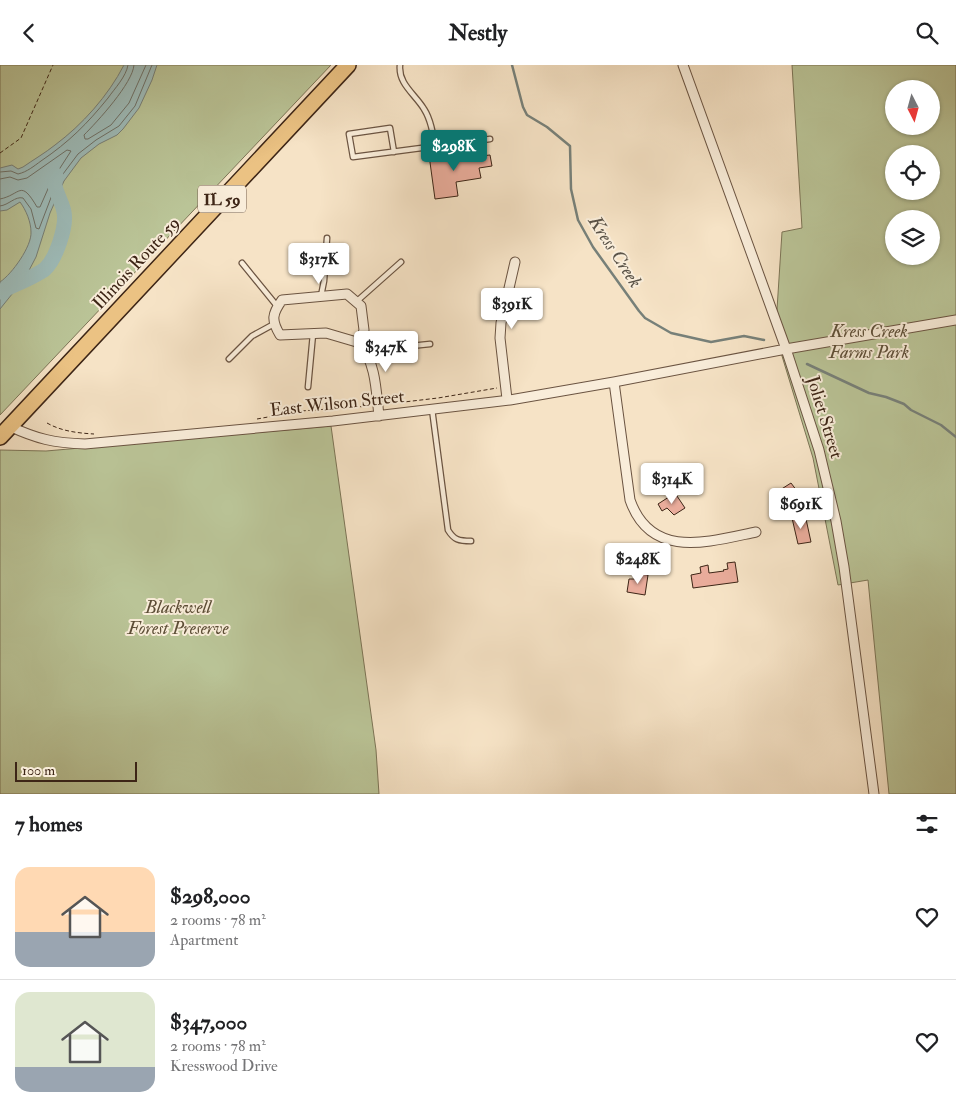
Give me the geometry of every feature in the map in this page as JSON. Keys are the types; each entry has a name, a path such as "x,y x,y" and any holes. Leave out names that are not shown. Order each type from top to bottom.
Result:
{"main road":[{"name":"Illinois Route 59","path":"5,431 348,65"}],"street":[{"name":"Joliet Street","path":"683,65 786,349 819,451 836,521 847,587 874,794"},
{"path":"507,399 500,338 501,323 515,262"},
{"path":"360,343 364,330 361,306 347,294 282,299 274,312 274,324 280,335 326,333 360,343 368,354 375,376 379,415"},
{"name":"East Wilson Street","path":"5,431 49,441 85,444 432,409 614,382 786,349 956,320"},
{"path":"614,382 630,500 636,516 646,528 661,539 674,543 727,538 756,532"}],"lane":[{"path":"400,65 402,81 418,100 429,119 435,147"},
{"path":"394,151 390,128 349,134 353,157 490,139"},
{"path":"322,297 327,238"},
{"path":"356,302 400,262"},
{"path":"242,263 277,306"},
{"path":"229,359 252,336 274,324"},
{"path":"308,387 313,334"},
{"path":"368,354 382,349 430,343"},
{"path":"432,409 448,530 459,541 471,541"}],"path":[{"path":"0,153 21,138 53,65"},
{"path":"384,404 500,388"},
{"path":"256,419 301,411 373,405"},
{"path":"47,423 55,428 68,431 98,434"}],"green space":[{"path":"0,65 331,65 0,415"},
{"name":"Kress Creek Farms Park","path":"792,65 956,65 956,794 889,794 868,580 838,585 813,458 782,356 776,325 782,232 802,228"},
{"name":"Blackwell Forest Preserve","path":"331,426 376,750 379,794 0,794 0,450 46,451"}],"water":[{"path":"124,65 157,65 139,108 123,129 117,135 99,144 81,158 64,181 50,213 36,257 25,278 0,309 0,282 10,273 25,252 31,232 28,216 20,202 7,210 0,211 0,168 12,165 18,169 23,167 65,137 102,99"}],"building":[{"path":"451,151 453,159 490,155 492,166 479,168 481,178 456,182 458,196 435,199 429,155"},
{"path":"791,483 803,499 788,511 782,503 787,499 780,490"},
{"path":"675,493 685,508 674,515 667,508 662,511 658,504"},
{"path":"801,516 802,520 806,519 811,542 798,544 792,518"},
{"path":"735,562 738,582 693,588 691,575 701,573 700,567 708,565 709,573 724,571 728,569 727,563"},
{"path":"640,574 648,575 645,595 627,592 629,579 639,579"}],"waterway":[{"name":"Kress Creek","path":"512,65 523,107 527,115 547,127 570,146 571,189 578,220 593,247 645,318 671,333 711,342 744,336 764,340"},
{"path":"0,292 41,272 49,264 57,250 64,225 64,212 55,184 56,175"},
{"name":"Kress Creek","path":"807,364 869,393 904,404 911,410 941,425 956,437"}]}
